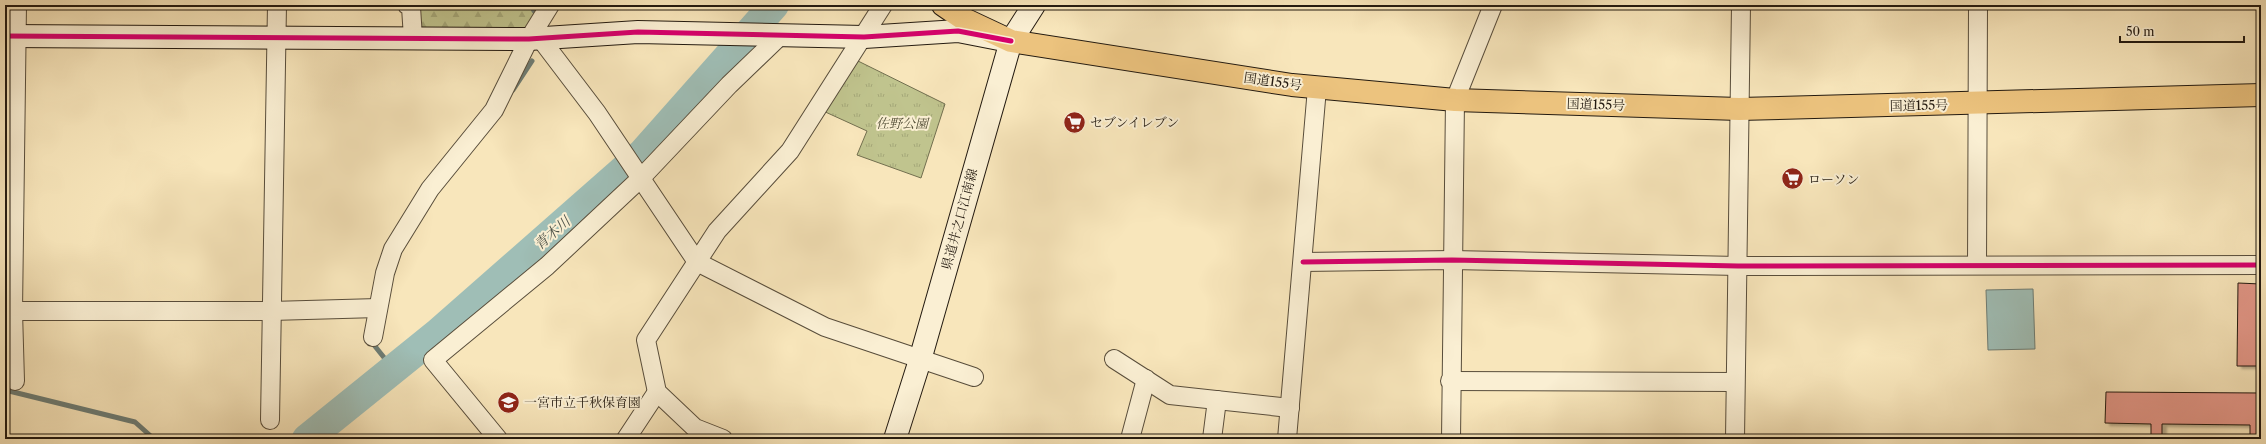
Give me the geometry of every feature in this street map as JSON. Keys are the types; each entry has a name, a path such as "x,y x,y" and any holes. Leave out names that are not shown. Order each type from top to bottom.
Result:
{"highway":[{"name":"国道155号","path":"943,5 962,18 1011,41 1318,88 1455,100 1740,109 2261,95"}],"street":[{"path":"15,381 9,311 11,36 17,5"},
{"path":"270,420 270,311 277,5"},
{"path":"407,5 411,7 413,38"},
{"path":"373,337 385,273 393,249 430,189 494,110 535,38 550,5"},
{"path":"722,439 694,434 657,392 646,340 717,231 790,151 884,5"},
{"name":"県道井之口江南線","path":"895,439 920,360 1011,41 1034,5"},
{"path":"1450,439 1455,100 1493,5"},
{"path":"1735,439 1740,5"},
{"path":"1977,266 1978,5"},
{"path":"11,36 535,38 638,32 864,37 958,31 1011,41"},
{"path":"498,439 433,360 547,266 641,178 776,35"},
{"path":"535,38 597,112 697,262 825,327 974,377"},
{"path":"1287,439 1318,88"},
{"path":"1303,262 1452,260 1738,266 2261,265"},
{"path":"9,311 270,311 378,308"},
{"path":"1114,360 1170,395 1290,408"},
{"path":"1130,439 1146,379"},
{"path":"1450,381 1735,382"},
{"path":"626,439 657,392"},
{"path":"1212,439 1217,400"}],"green space":[{"path":"407,5 541,5 540,38 413,38"},
{"name":"佐野公園","path":"856,60 945,104 921,178 857,155 867,131 821,110"}],"water":[{"path":"2033,289 2035,349 1988,350 1986,290"}],"building":[{"path":"2238,283 2261,284 2261,366 2237,366"},
{"path":"2106,392 2261,393 2261,439 2250,439 2250,425 2162,424 2162,439 2151,439 2151,424 2105,423"}],"waterway":[{"path":"531,5 534,11"},
{"name":"青木川","path":"307,439 437,334 643,153 774,5"},
{"path":"513,90 532,61"},
{"path":"375,339 374,345 394,370"},
{"path":"5,390 135,422 154,439"}],"cycle path":[{"path":"5,36 529,39 638,32 864,37 958,31 1011,41"},
{"path":"1303,262 1452,260 1738,266 2261,265"}],"place":[{"name":"セブンイレブン","path":"1075,122"},
{"name":"ローソン","path":"1792,179"},
{"name":"一宮市立千秋保育園","path":"509,402"}]}
